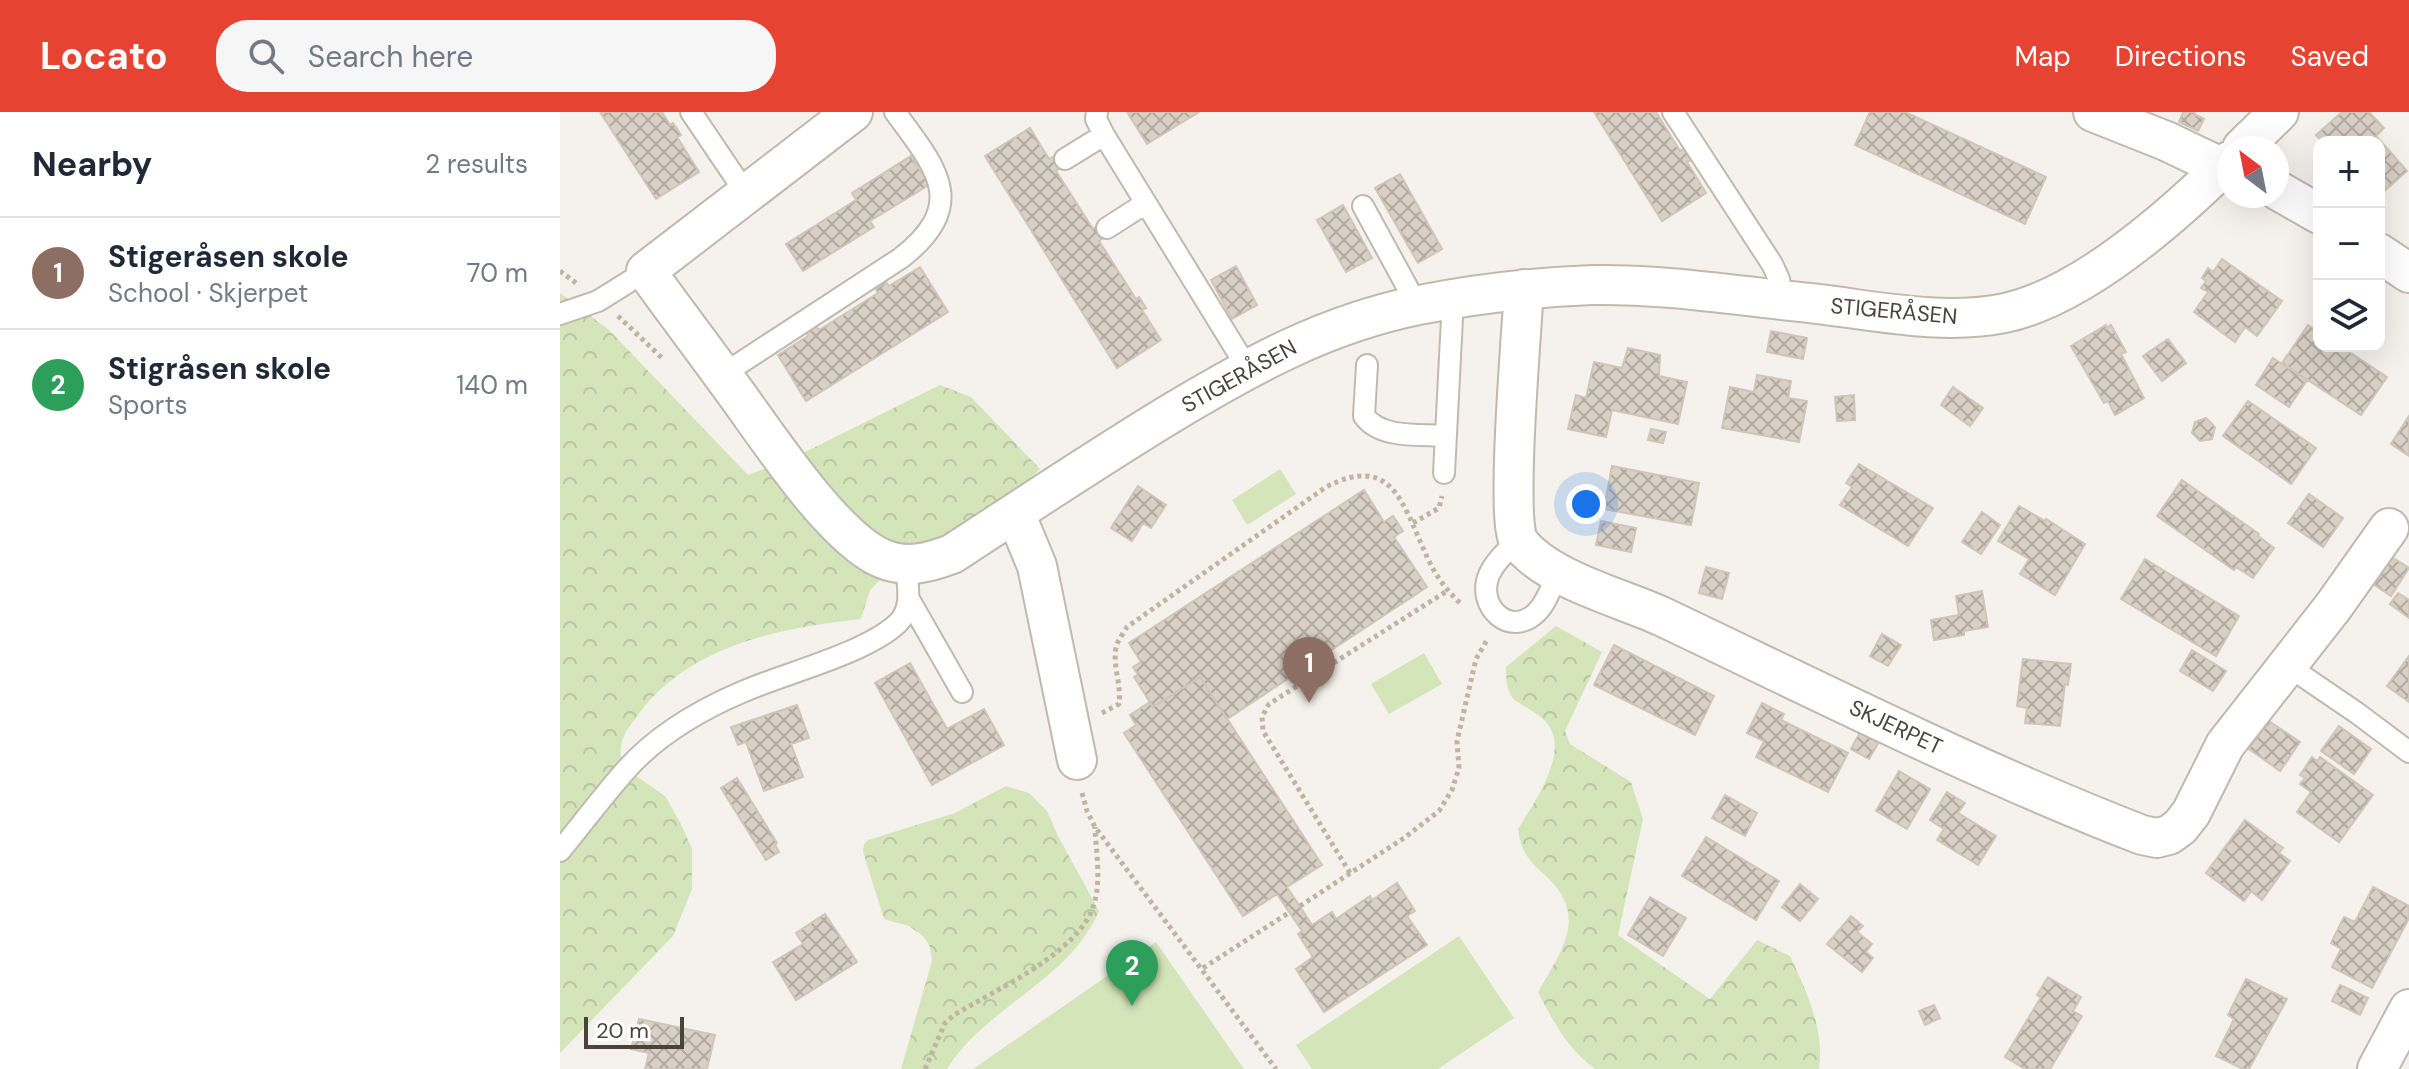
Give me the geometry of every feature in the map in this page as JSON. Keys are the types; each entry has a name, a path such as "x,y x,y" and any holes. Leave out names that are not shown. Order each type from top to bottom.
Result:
{"street":[{"path":"853,112 646,271 789,467 860,546 882,558 908,583"},
{"path":"2093,112 2217,158"},
{"name":"STIGERÅSEN","path":"2255,136 2279,112"},
{"name":"STIGERÅSEN","path":"908,583 929,563 952,554 1078,471 1248,369 1324,332 1435,302 1524,289 1594,285 1642,287 1901,315 1975,316 2005,312 2038,302 2078,282 2161,221 2217,173"},
{"path":"2289,197 2313,211"},
{"path":"2385,257 2409,273"},
{"path":"1517,541 1513,485 1524,289"},
{"path":"1015,513 1037,566 1074,743"},
{"name":"SKJERPET","path":"1517,541 1558,573 1658,615 2100,819 2157,838 2169,835 2180,827 2191,813 2225,745 2288,666 2389,528"},
{"path":"2377,1069 2409,1009"}],"lane":[{"path":"691,112 747,195"},
{"path":"722,375 901,258 921,243 935,222 942,199 939,178 929,158 895,112"},
{"path":"1097,112 1096,119 1104,135 1248,369"},
{"path":"1673,112 1772,264 1779,279 1781,301"},
{"path":"1065,159 1104,135"},
{"path":"1107,228 1146,203"},
{"path":"1363,206 1435,302 1446,436 1444,473"},
{"path":"560,314 598,301 646,271"},
{"path":"1367,365 1364,416 1370,425 1381,431 1446,436"},
{"path":"1517,541 1496,562 1488,576 1486,599 1496,622 1518,623 1530,618 1540,609 1558,573"},
{"path":"908,583 962,692"},
{"path":"560,851 627,768 661,738 698,713 742,692 840,655 880,635 900,622 908,583"},
{"path":"2288,666 2409,752"}],"path":[{"path":"1413,523 1439,508 1444,473"},
{"path":"1276,1069 1095,827 1087,811 1074,743 1119,704 1121,692 1115,658 1117,644 1127,627 1326,487 1347,476 1366,476 1379,480 1399,497 1447,591 1464,607 1496,622 1476,659 1457,741 1459,768 1439,811 1300,906"},
{"path":"1350,873 1263,731 1262,717 1269,704 1447,591"},
{"path":"925,1069 945,1023 954,1015 1057,953 1076,936 1093,909 1098,885 1095,827"},
{"path":"1203,968 1290,912"}],"green space":[{"path":"560,293 609,330 748,475 791,459 940,385 971,397 1040,469 999,509 891,569 870,590 861,619 800,628 740,643 685,670 661,689 640,712 621,744 623,767 665,796 680,822 692,849 692,889 673,936 560,1053"},
{"path":"1280,469 1296,494 1247,525 1232,500"},
{"path":"1556,626 1602,652 1565,731 1570,744 1631,782 1643,819 1618,935 1710,999 1757,940 1790,956 1817,1025 1819,1069 1595,1069 1569,1044 1556,1024 1538,992 1562,947 1569,919 1559,891 1527,856 1518,829 1549,774 1555,743 1551,730 1542,718 1511,695 1506,667"},
{"path":"1424,653 1442,684 1389,714 1371,684"},
{"path":"1006,786 1029,793 1047,811 1099,911 1068,956 983,1028 963,1047 947,1069 901,1069 932,961 930,947 924,937 909,926 884,919 863,852 864,844 868,840 955,813"},
{"path":"1459,936 1514,1018 1438,1069 1312,1069 1296,1045"},
{"path":"1156,942 1244,1069 973,1069"}],"building":[{"path":"600,112 662,112 681,135 677,137 699,172 656,199"},
{"path":"1127,112 1199,112 1147,144"},
{"path":"1594,112 1656,112 1680,151 1684,149 1691,160 1687,162 1706,193 1662,221"},
{"path":"1870,112 1905,112 2046,177 2025,224 1855,145"},
{"path":"2183,112 2195,112 2204,119 2198,131 2179,122"},
{"path":"2342,112 2369,112 2384,128 2376,136 2316,135"},
{"path":"1030,128 1049,159 1053,157 1060,168 1056,171 1093,229 1096,227 1103,238 1099,241 1136,299 1139,297 1146,308 1142,310 1161,340 1117,368 985,156"},
{"path":"2385,146 2407,171 2385,190"},
{"path":"911,156 929,185 870,221 874,227 803,271 786,244 856,200 852,193"},
{"path":"1400,174 1442,249 1418,263 1375,188"},
{"path":"1343,205 1372,258 1346,272 1317,220"},
{"path":"2222,259 2282,301 2257,336 2245,327 2235,342 2194,312 2208,292 2201,288 2206,281 2202,278 2208,268 2213,272"},
{"path":"1236,266 1257,305 1232,319 1211,280"},
{"path":"920,267 948,312 806,401 778,355 808,336 806,332 816,326 819,330 878,293 876,289 886,282 889,286"},
{"path":"2106,325 2106,328 2111,325 2126,352 2121,354 2144,398 2115,415 2108,401 2104,403 2071,346"},
{"path":"2308,325 2313,328 2313,352 2349,352 2387,377 2361,415 2282,363"},
{"path":"1771,331 1807,338 1803,359 1767,352"},
{"path":"2168,339 2186,363 2162,381 2143,356"},
{"path":"1628,348 1660,355 1659,376 1687,382 1678,424 1612,410 1606,437 1568,429 1576,395 1586,398 1594,362 1622,368"},
{"path":"2273,358 2307,380 2289,407 2256,385"},
{"path":"1757,375 1791,381 1788,398 1807,401 1799,442 1722,428 1730,387 1754,392"},
{"path":"1953,387 1983,408 1970,426 1941,405"},
{"path":"1854,395 1855,420 1837,421 1835,397"},
{"path":"2248,401 2316,448 2291,484 2223,436"},
{"path":"2409,416 2409,456 2391,444"},
{"path":"2206,418 2215,427 2212,439 2200,441 2192,433 2195,422"},
{"path":"1651,429 1666,432 1663,443 1648,440"},
{"path":"1859,464 1933,508 1908,546 1840,505 1852,487 1846,483"},
{"path":"1612,466 1699,483 1691,525 1604,509"},
{"path":"2182,480 2274,548 2253,578 2236,567 2234,570 2157,516"},
{"path":"1138,486 1166,505 1151,528 1143,523 1132,541 1111,528"},
{"path":"1364,490 1384,522 1393,516 1403,531 1394,537 1427,587 1227,719 1200,677 1153,707 1134,677 1138,675 1133,667 1141,662 1129,643"},
{"path":"2309,494 2343,518 2323,547 2288,523"},
{"path":"2019,506 2085,544 2055,595 2020,574 2029,559 1998,541"},
{"path":"1982,512 2000,525 1981,554 1962,542"},
{"path":"1601,521 1636,528 1631,552 1596,545"},
{"path":"2384,552 2409,568 2391,596 2367,580"},
{"path":"2145,559 2239,616 2216,656 2121,599"},
{"path":"1706,567 1729,573 1722,599 1699,593"},
{"path":"1982,591 1988,627 1934,640 1931,620 1959,615 1956,596"},
{"path":"2398,593 2409,600 2409,618 2390,604"},
{"path":"1882,634 1901,645 1888,666 1870,656"},
{"path":"1614,645 1714,696 1695,735 1594,685"},
{"path":"2192,650 2226,671 2213,691 2180,671"},
{"path":"2409,656 2409,702 2387,686"},
{"path":"2023,659 2071,664 2068,685 2065,684 2060,726 2025,723 2027,708 2017,706"},
{"path":"910,663 947,729 984,709 1004,745 932,785 875,683"},
{"path":"1200,677 1322,865 1287,887 1312,925 1332,912 1336,919 1370,896 1372,900 1397,883 1415,911 1407,916 1427,945 1324,1012 1296,969 1313,957 1298,934 1302,931 1277,894 1243,916 1124,733 1136,725 1130,715 1150,702 1153,707"},
{"path":"1762,703 1784,714 1781,720 1848,753 1828,792 1756,757 1764,741 1747,733"},
{"path":"797,705 809,738 791,744 803,777 764,791 746,742 738,745 731,727"},
{"path":"2269,721 2300,742 2280,771 2249,749"},
{"path":"2339,726 2371,749 2354,774 2321,751"},
{"path":"1860,732 1879,742 1869,759 1851,749"},
{"path":"2312,757 2317,761 2320,757 2373,795 2339,842 2297,812 2311,792 2300,784 2305,778 2300,775"},
{"path":"1899,771 1930,789 1907,829 1876,811"},
{"path":"737,778 777,843 779,852 766,860 721,788"},
{"path":"1947,792 1965,803 1958,813 1996,836 1978,865 1937,840 1944,829 1930,820"},
{"path":"1725,795 1757,813 1745,836 1712,818"},
{"path":"2245,820 2283,848 2279,853 2290,861 2262,900 2251,891 2244,901 2206,873"},
{"path":"1706,837 1779,881 1756,920 1682,876"},
{"path":"1800,884 1818,899 1800,921 1782,907"},
{"path":"2373,887 2409,906 2409,918 2372,988 2332,967 2341,949 2331,943 2344,917 2355,922"},
{"path":"1650,897 1686,918 1663,956 1628,935"},
{"path":"825,914 857,962 796,1000 773,962 803,944 796,933"},
{"path":"1851,916 1863,926 1857,932 1872,944 1866,952 1873,958 1862,972 1827,944"},
{"path":"2048,977 2081,997 2073,1011 2082,1016 2050,1069 2025,1069 2005,1057 2041,997 2037,995"},
{"path":"2246,979 2287,999 2249,1069 2243,1069 2216,1056 2234,1019 2228,1015"},
{"path":"2340,985 2368,998 2360,1015 2332,1001"},
{"path":"1934,1005 1940,1018 1925,1025 1919,1011"},
{"path":"639,1019 715,1035 707,1069 645,1069 649,1053 631,1049"}],"place":[{"name":"Stigeråsen skole","path":"1309,703"},
{"name":"Stigråsen skole","path":"1132,1006"}]}
